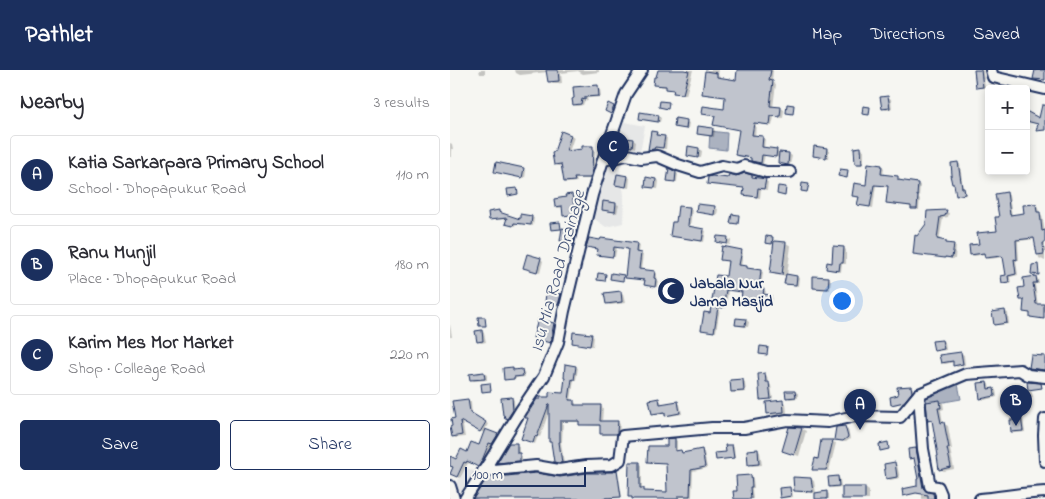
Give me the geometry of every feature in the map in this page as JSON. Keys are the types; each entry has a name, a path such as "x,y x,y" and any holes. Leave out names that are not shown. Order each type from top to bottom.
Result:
{"street":[{"path":"465,499 544,376 558,342 592,195 603,160 626,94 642,70"},
{"path":"992,74 1045,89"},
{"path":"603,160 627,155 641,158 656,156 700,172 722,166 737,169 744,166 766,172 790,172"},
{"path":"483,471 536,466 559,470 612,465 620,460 622,436 712,428 744,428 787,420 828,422 856,416 900,417 919,394 966,374 1020,370 1028,375 1045,377"},
{"path":"919,394 923,450 930,486 938,487 941,499"},
{"path":"1045,419 1045,461"},
{"path":"450,486 454,499"},
{"path":"980,499 1045,492"}],"shaded area":[{"path":"620,121 645,126 640,152 626,157 620,168 624,195 623,223 606,227 593,218 600,184 608,164 609,153"},
{"path":"710,131 727,133 726,150 709,148"},
{"path":"958,384 961,399 921,406 918,391"},
{"path":"465,467 477,473 466,494 454,488"}],"building":[{"path":"546,70 558,70 559,81 548,82"},
{"path":"658,70 689,71 683,94 673,93 674,90 666,89 666,86 653,85 654,77 656,77"},
{"path":"737,70 771,70 769,80 773,81 770,106 781,107 780,117 771,116 770,125 754,123 752,135 763,136 762,147 777,149 776,157 762,155 761,163 751,161 751,158 735,155 739,130 713,125 715,116 702,114 703,106 724,109 725,97 702,94 705,71 717,73 717,77 736,80"},
{"path":"974,70 981,70 983,87 976,88"},
{"path":"1035,70 1045,70 1045,80 1033,79"},
{"path":"598,85 599,96 585,97 585,100 582,99 581,104 573,105 573,87"},
{"path":"888,96 890,108 882,109 880,97"},
{"path":"660,101 669,102 668,109 659,107"},
{"path":"608,103 614,106 611,114 605,111"},
{"path":"787,104 794,105 793,114 786,113"},
{"path":"1042,105 1045,105 1045,130 1036,131 1038,124 1030,122 1030,113 1039,118"},
{"path":"863,106 870,107 869,115 862,114"},
{"path":"640,112 659,115 658,122 639,119"},
{"path":"675,118 687,120 686,129 674,127"},
{"path":"698,126 713,128 712,136 697,134"},
{"path":"561,131 571,135 566,151 582,149 582,146 593,146 592,173 590,178 574,178 575,181 564,182 561,164 554,165 552,153"},
{"path":"651,131 657,132 656,135 665,136 663,148 655,147 648,150"},
{"path":"618,137 633,139 632,147 616,144"},
{"path":"688,146 699,148 698,158 687,156"},
{"path":"814,146 827,148 826,158 813,156"},
{"path":"861,147 862,164 855,164 854,148"},
{"path":"779,152 789,153 788,165 778,163"},
{"path":"496,162 524,168 522,178 494,172"},
{"path":"958,162 962,188 964,188 965,194 956,196 950,175 952,175 951,163"},
{"path":"868,163 882,165 881,174 898,176 898,180 918,183 917,209 911,209 911,206 886,203 888,186 874,185 870,207 857,205 859,197 852,196 854,183 866,185"},
{"path":"669,168 676,172 675,182 667,181"},
{"path":"840,169 848,170 847,178 838,176"},
{"path":"745,173 752,175 752,177 766,179 764,189 758,188 757,197 743,195 744,188 707,184 708,177 728,178 729,174 736,176"},
{"path":"617,174 628,176 626,187 615,185"},
{"path":"646,177 656,179 655,188 645,187"},
{"path":"802,183 809,184 807,192 801,191"},
{"path":"778,186 786,187 785,196 777,194"},
{"path":"517,188 518,194 508,196 507,189"},
{"path":"1007,192 1010,215 1024,213 1023,205 1036,204 1037,212 1040,212 1042,231 1045,230 1045,243 1043,243 1044,254 1037,255 1034,238 1016,240 1017,260 1014,259 1016,274 1008,276 1009,282 1002,283 1001,276 1006,275 1003,257 985,258 984,253 970,255 969,245 979,244 977,233 997,231 995,217 999,217 995,194"},
{"path":"572,194 577,214 563,216 562,206 555,207 554,199"},
{"path":"603,201 616,203 615,212 602,210"},
{"path":"697,204 715,206 714,215 696,212"},
{"path":"678,206 690,207 688,226 704,229 702,241 670,236 672,222 676,222"},
{"path":"499,210 499,212 520,219 520,214 532,216 531,225 514,223 513,226 505,224 507,218 489,220 488,212"},
{"path":"947,210 945,216 940,217 937,239 954,244 952,258 913,254 915,235 917,236 926,224 927,211"},
{"path":"732,214 739,215 738,224 730,223"},
{"path":"560,222 561,229 551,230 550,223"},
{"path":"562,228 576,231 573,244 560,241"},
{"path":"717,236 728,237 727,244 716,242"},
{"path":"766,236 773,237 772,244 765,243"},
{"path":"589,238 637,243 636,252 641,253 639,269 655,271 655,287 644,285 645,280 625,278 628,249 614,247 613,257 597,255 598,249 586,247"},
{"path":"774,241 786,242 782,275 770,273"},
{"path":"722,246 742,250 739,265 761,270 759,288 764,289 763,294 771,295 770,302 753,299 752,305 740,304 742,292 726,290 723,308 718,307 714,332 701,330 704,312 710,313 716,275 726,276 728,261 720,260"},
{"path":"833,246 844,247 843,263 840,263 839,271 826,269 827,262 832,263"},
{"path":"527,254 541,258 537,272 523,268"},
{"path":"1038,264 1039,275 1031,274 1032,265"},
{"path":"598,273 606,274 605,281 597,280"},
{"path":"611,273 624,275 623,281 610,279"},
{"path":"786,274 797,276 796,285 784,284"},
{"path":"813,276 829,277 828,289 813,288"},
{"path":"1036,276 1037,283 1033,283 1036,304 1044,304 1044,319 1030,317 1030,313 1023,312 1024,300 1020,300 1018,288 1024,287 1023,278"},
{"name":"Jabala Nur Jama Masjid","path":"665,284 678,286 676,300 663,296"},
{"path":"621,291 622,302 606,304 604,293"},
{"path":"546,292 561,294 558,305 545,303"},
{"path":"1005,310 1007,323 994,325 992,312"},
{"path":"478,317 485,317 486,326 479,326"},
{"path":"736,318 746,319 745,326 735,325"},
{"path":"538,319 554,323 550,343 533,338"},
{"path":"482,330 483,341 477,342 475,331"},
{"path":"573,332 592,334 590,346 572,343"},
{"path":"942,340 944,349 934,351 932,341"},
{"path":"760,346 768,347 767,355 759,354"},
{"path":"961,352 963,364 953,366 953,361 941,363 939,355"},
{"path":"1031,355 1045,356 1045,370 1029,368"},
{"path":"565,364 576,366 569,400 574,400 574,405 601,405 600,421 618,421 617,434 600,434 600,425 579,425 579,421 560,421 559,442 562,463 559,463 554,462 551,442 549,442 549,404 533,443 521,439 528,418 525,418 537,399 549,397 549,392 563,393"},
{"path":"513,367 513,370 522,369 523,376 504,380 503,368"},
{"path":"484,372 485,379 470,380 469,374"},
{"path":"765,373 766,382 769,382 771,399 760,400 758,374"},
{"path":"743,379 744,391 731,392 730,380"},
{"path":"987,382 988,389 994,388 995,396 980,399 978,383"},
{"path":"1027,382 1041,383 1042,388 1028,390"},
{"path":"490,383 491,391 482,392 481,384"},
{"path":"911,386 912,392 904,402 891,405 890,397 898,395 897,387"},
{"path":"785,391 795,391 796,397 786,398"},
{"path":"512,397 513,410 507,419 503,415 501,398"},
{"path":"659,398 660,404 678,401 680,413 665,416 665,412 652,414 649,400"},
{"path":"468,399 470,412 486,422 480,432 460,421 462,435 452,437 451,419 455,418 452,401"},
{"path":"783,400 784,412 767,414 766,402"},
{"path":"940,400 941,408 938,408 941,423 944,422 951,467 939,470 932,420 928,421 926,402"},
{"path":"1020,410 1023,431 1011,432 1010,420 1014,420 1012,411"},
{"path":"845,426 848,437 843,441 834,440 836,427"},
{"path":"789,427 802,428 794,455 782,451"},
{"path":"485,429 498,434 492,444 489,443 479,466 467,461 466,463 464,462 457,477 450,474 453,467 450,466 450,456 456,459 461,449 467,452 471,442 479,445"},
{"path":"675,438 675,451 681,450 682,453 702,449 705,467 691,470 690,496 678,496 678,499 632,499 632,497 628,497 629,462 640,462 640,488 644,488 644,491 667,492 666,463 647,462 648,446 667,446 667,439"},
{"path":"821,440 833,440 826,470 812,470 815,458 818,459"},
{"path":"888,442 889,449 880,451 879,444"},
{"path":"509,443 517,443 517,453 520,453 520,461 497,463"},
{"path":"725,445 732,445 734,458 716,460 715,453 726,452"},
{"path":"916,448 923,488 933,493 934,499 928,499 928,495 916,493 903,496 902,489 917,486 918,479 914,458 909,459 908,449"},
{"path":"758,449 759,464 748,465 747,450"},
{"path":"895,462 897,477 886,479 884,464"},
{"path":"617,470 621,497 606,499 473,499 487,478 536,473 560,477 587,473 606,473"},
{"path":"751,475 751,499 734,499 733,491 737,491 736,476"},
{"path":"838,476 839,486 829,487 828,477"},
{"path":"793,477 811,478 813,492 794,491"},
{"path":"790,487 791,496 780,498 779,488"},
{"path":"842,487 865,487 865,499 842,499"},
{"path":"827,491 827,499 815,499 815,493"}],"place":[{"name":"Karim Mes Mor Market","path":"613,172"},
{"name":"Jabala Nur Jama Masjid","path":"671,291"},
{"name":"Ranu Munjil","path":"1016,426"},
{"name":"Katia Sarkarpara Primary School","path":"860,430"}],"water label":[{"name":"Isu Mia Road Drainage","path":"557,271"}]}
